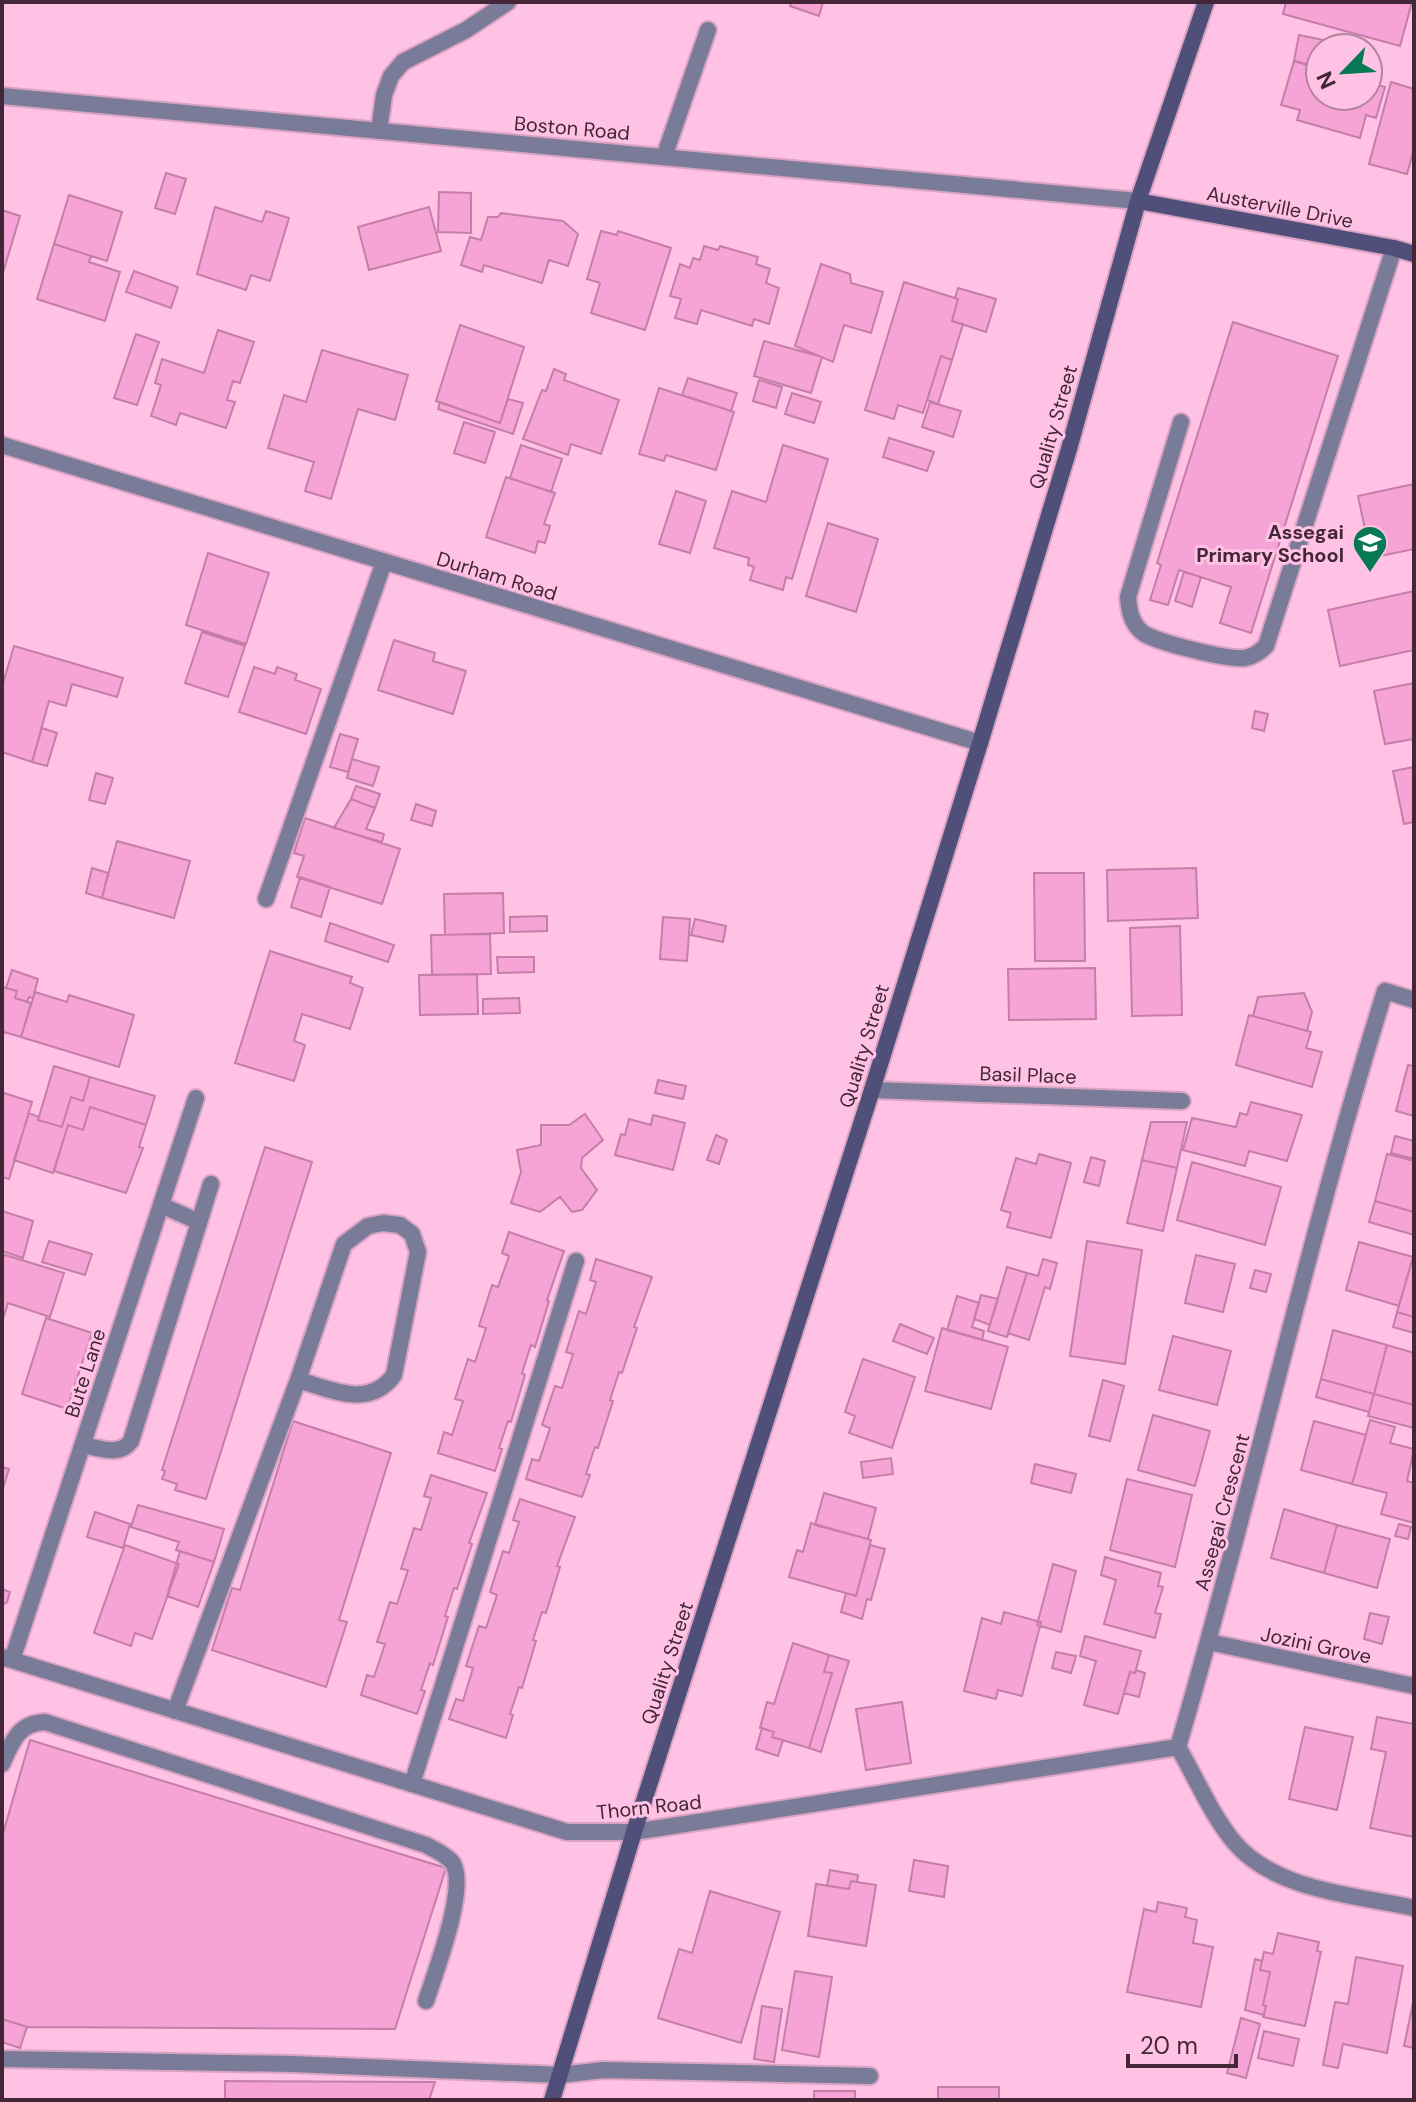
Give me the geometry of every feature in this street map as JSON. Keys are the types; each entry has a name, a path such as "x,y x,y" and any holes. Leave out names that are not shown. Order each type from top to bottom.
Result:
{"street":[{"path":"379,131 384,95 391,76 403,62 466,30 508,2"},
{"name":"Quality Street","path":"552,2100 634,1832 980,743 1069,449 1138,201 1206,2"},
{"path":"664,157 708,30"},
{"name":"Boston Road","path":"2,96 1138,201"},
{"name":"Austerville Drive","path":"1138,201 1414,254"},
{"path":"1181,422 1128,597 1130,613 1145,635 1214,655 1241,659 1255,656 1266,646 1394,248"},
{"name":"Durham Road","path":"3,448 980,743"},
{"path":"266,899 384,562"},
{"name":"Assegai Crescent","path":"1178,1747 1209,1642 1352,1095 1385,991 1414,1000"},
{"name":"Basil Place","path":"872,1090 1182,1101"},
{"name":"Bute Lane","path":"7,1659 83,1445 196,1098"},
{"path":"83,1445 119,1450 131,1441 211,1184"},
{"path":"161,1205 199,1222"},
{"path":"175,1711 298,1380 344,1244 368,1226 383,1223 400,1225 412,1234 418,1252 394,1375 384,1388 353,1396 298,1380"},
{"path":"412,1784 576,1261"},
{"name":"Jozini Grove","path":"1209,1642 1414,1686"},
{"name":"Thorn Road","path":"7,1659 567,1832 634,1832 1178,1747"},
{"path":"2,1764 21,1730 31,1722 45,1722 440,1852 453,1863 458,1879 451,1922 426,2001"},
{"path":"1178,1747 1234,1842 1263,1867 1290,1881 1414,1908"},
{"path":"2,2059 292,2064 560,2075 604,2070 870,2076"}],"building":[{"path":"791,2 823,2 819,16 790,6"},
{"path":"1286,2 1412,2 1400,46 1384,42 1384,32 1349,32 1283,14"},
{"path":"1299,35 1304,36 1304,63 1294,61"},
{"path":"1294,61 1304,64 1304,112 1378,112 1376,118 1366,115 1360,138 1297,120 1300,110 1281,105"},
{"path":"1391,82 1414,89 1414,149 1407,174 1369,164"},
{"path":"166,173 186,179 175,214 155,208"},
{"path":"439,192 471,193 471,233 438,232"},
{"path":"69,195 122,212 107,261 54,244"},
{"path":"215,207 262,222 266,211 289,218 270,281 251,275 246,290 197,274"},
{"path":"429,207 441,251 369,270 358,227"},
{"path":"2,210 20,216 2,276"},
{"path":"501,213 563,221 578,234 568,266 549,260 542,283 484,265 482,272 461,265 470,237 481,240 488,217 498,217"},
{"path":"601,231 617,235 618,231 671,248 645,330 591,313 600,283 587,279"},
{"path":"54,244 91,256 89,262 120,272 105,321 37,299"},
{"path":"704,246 718,250 720,246 758,257 756,264 770,269 766,283 779,288 769,324 754,319 752,326 701,310 697,324 675,318 681,299 670,296 680,264 690,268 693,258 700,260"},
{"path":"821,264 850,274 851,283 883,292 871,333 844,325 833,362 795,346"},
{"path":"134,271 178,287 171,308 126,292"},
{"path":"904,282 958,299 952,321 963,324 952,360 941,356 923,413 898,405 894,419 865,410"},
{"path":"958,288 996,299 986,332 952,321"},
{"path":"1233,322 1338,356 1251,633 1220,623 1231,587 1179,570 1168,605 1150,600 1161,565 1157,563"},
{"path":"460,325 524,347 500,423 436,401"},
{"path":"218,330 254,342 240,383 233,381 227,400 235,402 226,428 180,413 176,425 151,416 161,385 155,383 162,359 204,373"},
{"path":"136,334 159,342 137,405 114,398"},
{"path":"764,341 822,357 811,393 754,376"},
{"path":"322,350 408,375 395,420 358,409 331,499 305,491 314,462 268,448 284,395 306,402"},
{"path":"941,356 952,360 938,404 927,400"},
{"path":"554,369 566,374 564,380 619,400 601,454 571,444 568,455 523,439 542,390 546,391"},
{"path":"688,378 737,393 731,411 682,395"},
{"path":"759,380 782,387 776,408 753,401"},
{"path":"659,388 734,412 716,470 666,455 664,461 639,454"},
{"path":"792,393 821,402 814,423 785,414"},
{"path":"508,399 523,403 513,434 438,409 440,402 500,423"},
{"path":"930,402 961,411 953,437 922,427"},
{"path":"464,422 495,432 485,463 454,453"},
{"path":"889,438 934,452 927,471 883,457"},
{"path":"521,445 562,459 551,492 510,478"},
{"path":"783,445 828,459 792,579 786,577 783,590 750,580 754,567 748,565 749,558 714,548 732,491 766,502"},
{"path":"506,477 555,493 544,524 550,526 545,543 538,541 535,553 486,537"},
{"path":"1414,484 1414,549 1371,558 1358,496"},
{"path":"676,491 706,501 690,553 659,544"},
{"path":"828,523 878,539 856,612 806,596"},
{"path":"208,553 269,573 246,644 186,625"},
{"path":"1184,572 1201,577 1192,607 1175,601"},
{"path":"1414,591 1414,650 1340,666 1328,610"},
{"path":"202,632 245,646 228,697 185,683"},
{"path":"394,640 435,653 433,661 466,671 453,714 378,690"},
{"path":"14,646 123,678 117,697 72,684 66,706 49,701 32,762 2,752 2,679"},
{"path":"254,667 275,674 277,667 297,674 295,680 321,689 306,734 239,712"},
{"path":"1414,683 1414,739 1385,744 1374,691"},
{"path":"1255,711 1268,714 1264,731 1252,728"},
{"path":"42,728 57,733 47,766 32,762"},
{"path":"340,734 358,739 348,772 330,767"},
{"path":"352,759 379,767 373,786 347,778"},
{"path":"1414,767 1414,822 1404,824 1393,771"},
{"path":"96,773 113,778 105,804 89,800"},
{"path":"356,786 380,794 375,808 351,799"},
{"path":"351,799 375,808 366,829 384,834 382,842 334,828"},
{"path":"416,804 436,811 432,826 411,820"},
{"path":"305,818 400,849 382,904 297,877 304,856 294,853"},
{"path":"117,841 190,861 174,918 102,898"},
{"path":"92,868 108,873 102,898 86,893"},
{"path":"1196,868 1198,918 1108,921 1107,870"},
{"path":"1034,873 1084,873 1085,961 1035,961"},
{"path":"300,877 330,887 321,917 291,907"},
{"path":"503,893 504,933 445,935 444,894"},
{"path":"547,916 547,931 510,932 510,917"},
{"path":"663,917 690,919 687,961 660,959"},
{"path":"695,919 726,926 723,942 691,935"},
{"path":"330,923 394,945 388,962 325,941"},
{"path":"1180,926 1182,1015 1132,1016 1130,928"},
{"path":"490,934 491,974 432,975 431,935"},
{"path":"270,951 352,977 350,983 363,988 350,1029 302,1014 294,1041 305,1045 294,1081 235,1063"},
{"path":"497,957 534,957 534,972 498,973"},
{"path":"1095,968 1096,1019 1009,1020 1008,969"},
{"path":"12,970 38,979 33,998 29,997 27,1002 15,998 17,991 6,988"},
{"path":"477,974 478,1014 420,1015 419,975"},
{"path":"2,987 17,991 15,998 31,1003 21,1037 4,1032 2,1038"},
{"path":"35,992 67,1002 69,995 134,1015 119,1067 21,1037"},
{"path":"1304,993 1312,1012 1307,1031 1253,1016 1258,997"},
{"path":"519,998 520,1013 483,1014 483,999"},
{"path":"1249,1015 1311,1032 1306,1048 1322,1052 1312,1087 1236,1065"},
{"path":"1408,1065 1414,1066 1414,1116 1396,1111"},
{"path":"54,1066 90,1077 83,1101 71,1097 62,1127 38,1120"},
{"path":"90,1077 155,1096 146,1125 90,1107 83,1130 68,1125 53,1173 14,1160 29,1113 39,1117 38,1120 62,1127 71,1097 83,1101"},
{"path":"658,1080 686,1086 683,1099 655,1093"},
{"path":"4,1093 32,1102 9,1179 2,1177"},
{"path":"1251,1102 1302,1115 1287,1161 1249,1151 1245,1166 1183,1150 1192,1118 1236,1127 1240,1113 1247,1115"},
{"path":"90,1107 146,1125 139,1147 143,1148 126,1193 54,1171 68,1125 83,1130"},
{"path":"585,1114 603,1140 582,1158 581,1168 597,1190 582,1210 572,1212 560,1197 540,1212 511,1203 521,1172 517,1150 541,1145 541,1125 569,1125"},
{"path":"653,1115 685,1123 673,1170 615,1155 629,1119 651,1125"},
{"path":"1151,1122 1187,1122 1177,1168 1142,1160"},
{"path":"716,1135 727,1140 719,1164 707,1160"},
{"path":"1395,1136 1414,1141 1414,1159 1391,1153"},
{"path":"265,1147 312,1162 206,1499 175,1490 177,1484 162,1479 165,1471 162,1470"},
{"path":"1039,1154 1071,1163 1051,1238 1007,1227 1011,1213 1001,1210 1016,1158 1036,1164"},
{"path":"1387,1154 1414,1161 1414,1212 1375,1201"},
{"path":"1091,1157 1105,1161 1099,1186 1084,1182"},
{"path":"1142,1160 1177,1168 1163,1231 1127,1223"},
{"path":"1192,1162 1281,1187 1265,1245 1177,1220"},
{"path":"1375,1201 1414,1212 1414,1235 1369,1222"},
{"path":"2,1211 33,1221 23,1258 2,1251"},
{"path":"509,1232 564,1251 535,1347 531,1345 522,1373 525,1375 511,1422 508,1421 499,1448 502,1449 495,1471 438,1453 444,1432 452,1435 463,1401 455,1399 468,1359 475,1362 486,1328 479,1326 492,1285 498,1287 509,1256 502,1253"},
{"path":"49,1241 92,1254 85,1275 42,1262"},
{"path":"1087,1241 1142,1250 1125,1364 1070,1356"},
{"path":"1359,1242 1413,1257 1399,1306 1346,1290"},
{"path":"2,1254 64,1273 50,1317 8,1303 2,1322"},
{"path":"1196,1255 1235,1264 1223,1312 1185,1303"},
{"path":"1414,1258 1414,1317 1397,1312"},
{"path":"596,1259 652,1277 622,1373 619,1372 610,1400 613,1401 598,1448 595,1447 586,1474 590,1475 582,1497 526,1479 532,1459 539,1461 550,1428 542,1425 555,1386 562,1388 573,1354 566,1352 579,1311 586,1314 596,1282 590,1280"},
{"path":"1043,1259 1057,1263 1050,1289 1045,1287 1029,1340 1008,1333 1027,1273 1038,1276"},
{"path":"1007,1267 1027,1273 1007,1337 988,1331"},
{"path":"1255,1270 1271,1274 1266,1292 1250,1288"},
{"path":"981,1295 998,1299 990,1325 974,1319"},
{"path":"957,1296 979,1303 972,1327 984,1331 982,1340 947,1330"},
{"path":"1397,1312 1414,1317 1414,1333 1393,1327"},
{"path":"46,1318 92,1333 67,1409 22,1394"},
{"path":"900,1324 934,1338 927,1354 893,1341"},
{"path":"942,1328 1008,1347 991,1409 925,1391"},
{"path":"1333,1330 1387,1345 1374,1394 1321,1379"},
{"path":"1173,1336 1231,1351 1217,1405 1159,1390"},
{"path":"1387,1345 1414,1353 1414,1405 1374,1394"},
{"path":"863,1359 915,1377 892,1448 849,1433 855,1416 845,1412"},
{"path":"1321,1379 1374,1394 1369,1412 1316,1397"},
{"path":"1103,1380 1124,1386 1110,1441 1089,1436"},
{"path":"1374,1394 1414,1405 1414,1428 1368,1416"},
{"path":"1153,1415 1210,1431 1195,1486 1138,1470"},
{"path":"1370,1420 1395,1427 1390,1443 1414,1449 1407,1481 1414,1483 1414,1523 1381,1514 1387,1493 1352,1484"},
{"path":"293,1421 391,1453 339,1620 347,1622 326,1687 212,1650 232,1588 240,1590"},
{"path":"1314,1421 1366,1435 1352,1484 1301,1470"},
{"path":"891,1458 893,1474 863,1478 861,1462"},
{"path":"1035,1464 1076,1474 1071,1493 1031,1483"},
{"path":"2,1467 9,1469 3,1488 2,1488"},
{"path":"431,1475 487,1493 457,1589 454,1588 445,1616 448,1617 433,1665 430,1663 421,1690 425,1691 417,1714 361,1695 367,1675 374,1677 385,1644 377,1642 390,1602 397,1604 408,1570 401,1569 414,1528 421,1530 431,1498 424,1496"},
{"path":"1127,1479 1192,1495 1175,1567 1110,1550"},
{"path":"824,1493 876,1508 868,1539 815,1525"},
{"path":"520,1499 575,1517 557,1566 560,1567 546,1613 542,1612 533,1640 536,1641 522,1688 519,1687 510,1714 513,1715 506,1738 449,1719 456,1699 463,1701 473,1668 466,1666 479,1626 486,1628 497,1595 490,1592 503,1551 509,1553 519,1522 513,1520"},
{"path":"138,1505 224,1529 214,1562 176,1550 179,1542 131,1527"},
{"path":"1284,1509 1337,1525 1324,1573 1271,1558"},
{"path":"95,1512 130,1524 123,1548 87,1537"},
{"path":"811,1523 871,1540 856,1596 789,1577 797,1550 803,1552"},
{"path":"1399,1524 1411,1527 1408,1539 1395,1536"},
{"path":"1337,1525 1390,1539 1377,1588 1324,1573"},
{"path":"125,1545 179,1564 152,1639 135,1633 131,1646 94,1633"},
{"path":"870,1545 885,1549 871,1600 867,1599 862,1619 841,1612 846,1593 856,1596"},
{"path":"180,1551 214,1562 198,1607 167,1596"},
{"path":"1105,1557 1161,1573 1158,1586 1163,1587 1155,1613 1161,1614 1155,1638 1104,1624 1116,1580 1101,1575"},
{"path":"1053,1564 1076,1571 1061,1632 1037,1625"},
{"path":"2,1589 10,1592 7,1602 2,1605"},
{"path":"1004,1612 1041,1622 1022,1696 998,1690 996,1699 964,1691 982,1618 1001,1624"},
{"path":"1370,1613 1389,1617 1382,1644 1364,1639"},
{"path":"1085,1636 1141,1651 1135,1673 1130,1672 1118,1714 1084,1705 1096,1661 1080,1656"},
{"path":"793,1643 829,1655 824,1672 832,1673 809,1748 772,1737 774,1732 760,1728 767,1702 774,1704"},
{"path":"1056,1652 1076,1656 1071,1673 1052,1668"},
{"path":"829,1655 849,1661 821,1752 809,1748 832,1673 824,1672"},
{"path":"1136,1670 1145,1673 1139,1697 1124,1693 1130,1672 1135,1673"},
{"path":"902,1702 911,1763 866,1770 856,1709"},
{"path":"1377,1717 1414,1724 1414,1837 1370,1828 1386,1752 1371,1749"},
{"path":"1305,1727 1353,1737 1337,1810 1289,1799"},
{"path":"762,1728 774,1732 772,1737 783,1740 778,1756 756,1749"},
{"path":"30,1740 446,1868 395,2029 27,2027 2,2019 2,1837"},
{"path":"914,1860 948,1866 944,1897 909,1891"},
{"path":"830,1870 858,1875 857,1882 851,1881 849,1889 827,1886"},
{"path":"851,1881 876,1885 866,1946 808,1936 816,1884 849,1889"},
{"path":"710,1891 780,1912 741,2043 658,2018 679,1949 692,1953"},
{"path":"1158,1902 1187,1908 1185,1917 1197,1920 1193,1943 1213,1947 1201,2007 1127,1992 1144,1909 1156,1912"},
{"path":"1278,1933 1319,1942 1317,1951 1321,1952 1305,2026 1263,2017 1270,1972 1260,1970 1264,1952 1273,1954"},
{"path":"1356,1957 1403,1966 1387,2053 1343,2044 1338,2068 1323,2065 1335,2002 1348,2004"},
{"path":"1255,1959 1262,1961 1260,1970 1270,1972 1264,2015 1245,2010"},
{"path":"795,1971 832,1977 819,2057 782,2050"},
{"path":"1414,1998 1414,2048 1404,2046"},
{"path":"762,2006 782,2009 774,2062 754,2059"},
{"path":"1241,2018 1260,2024 1246,2078 1227,2073"},
{"path":"2,2019 27,2027 20,2048 2,2042"},
{"path":"1264,2031 1299,2039 1293,2066 1258,2058"},
{"path":"225,2081 435,2082 429,2100 225,2100"},
{"path":"938,2087 999,2087 999,2100 938,2100"},
{"path":"814,2091 855,2091 855,2100 814,2100"}],"place":[{"name":"Assegai Primary School","path":"1370,574"}]}
